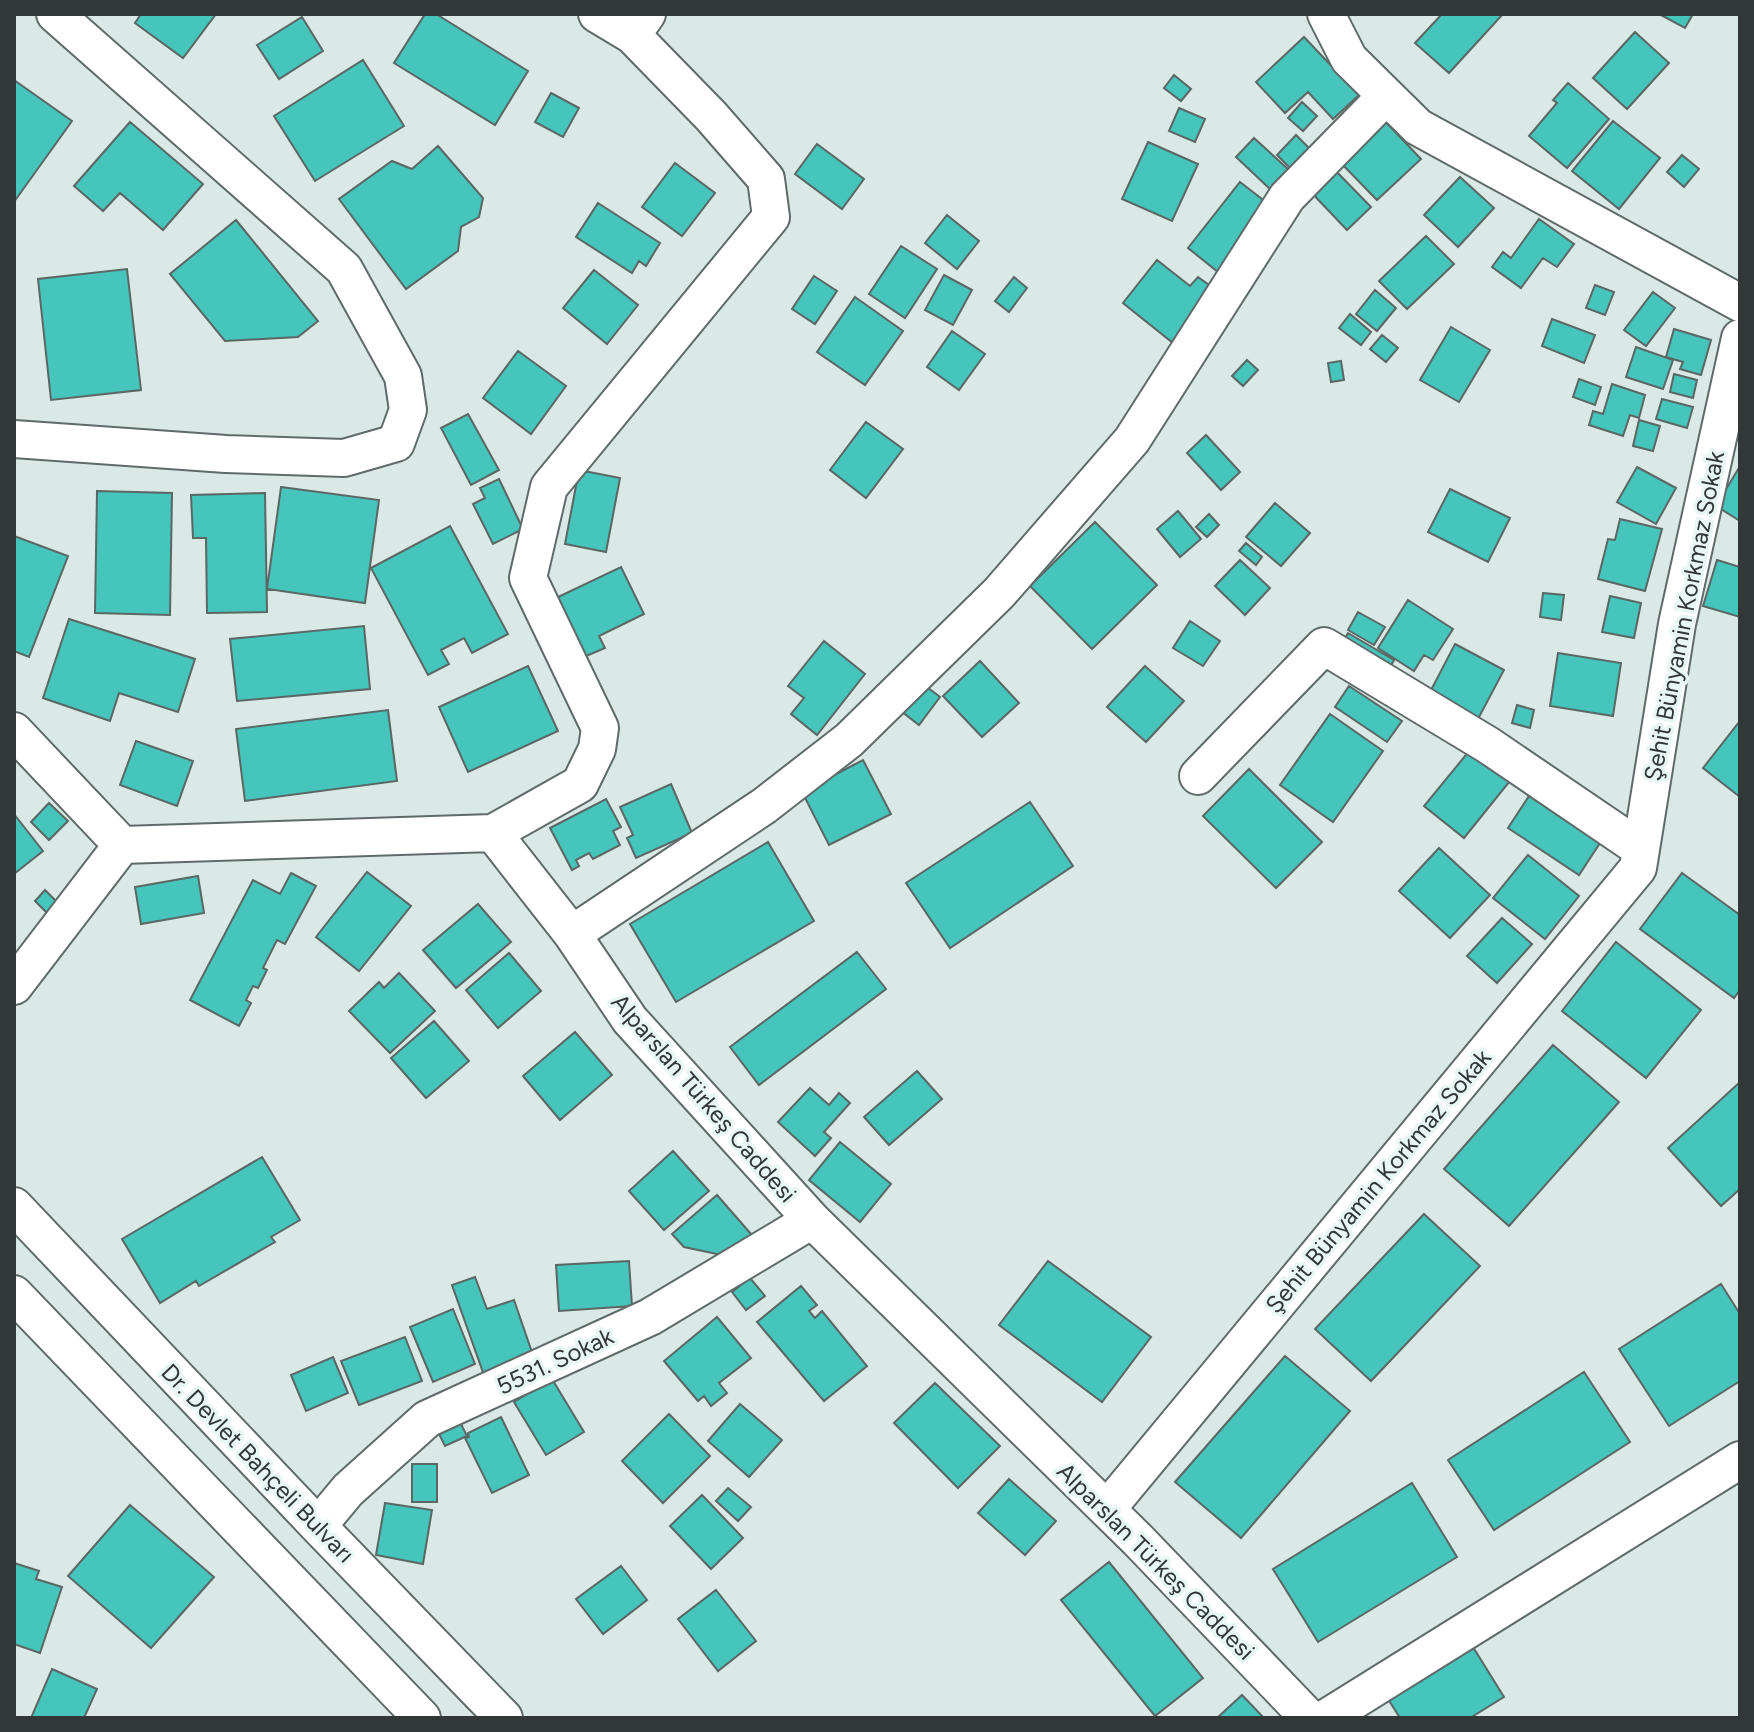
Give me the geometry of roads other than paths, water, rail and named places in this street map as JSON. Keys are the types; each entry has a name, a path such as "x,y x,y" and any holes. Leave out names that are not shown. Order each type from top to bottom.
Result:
{"street":[{"path":"14,439 226,454 344,458 396,443 408,410 403,376 344,269 55,14"},
{"path":"14,731 122,845 493,833 580,784 597,749 600,728 528,578 549,487 771,217 766,179 711,116 639,24 597,14"},
{"path":"1326,14 1349,59 1418,127 1740,303"},
{"path":"572,934 764,806 849,740 999,593 1132,440 1287,197 1386,96"},
{"name":"Şehit Bünyamin Korkmaz Sokak","path":"1107,1509 1638,868 1677,624 1740,338"},
{"path":"1198,776 1324,646 1488,745 1641,849"},
{"name":"Alparslan Türkeş Caddesi","path":"493,833 572,934 630,1020 812,1220 1107,1509 1309,1718"},
{"path":"14,986 122,845"},
{"name":"Dr. Devlet Bahçeli Bulvarı","path":"14,1206 504,1718"},
{"name":"5531. Sokak","path":"318,1526 348,1490 427,1419 650,1317 812,1220"},
{"path":"14,1294 422,1718"},
{"path":"1326,1718 1740,1460"}]}
